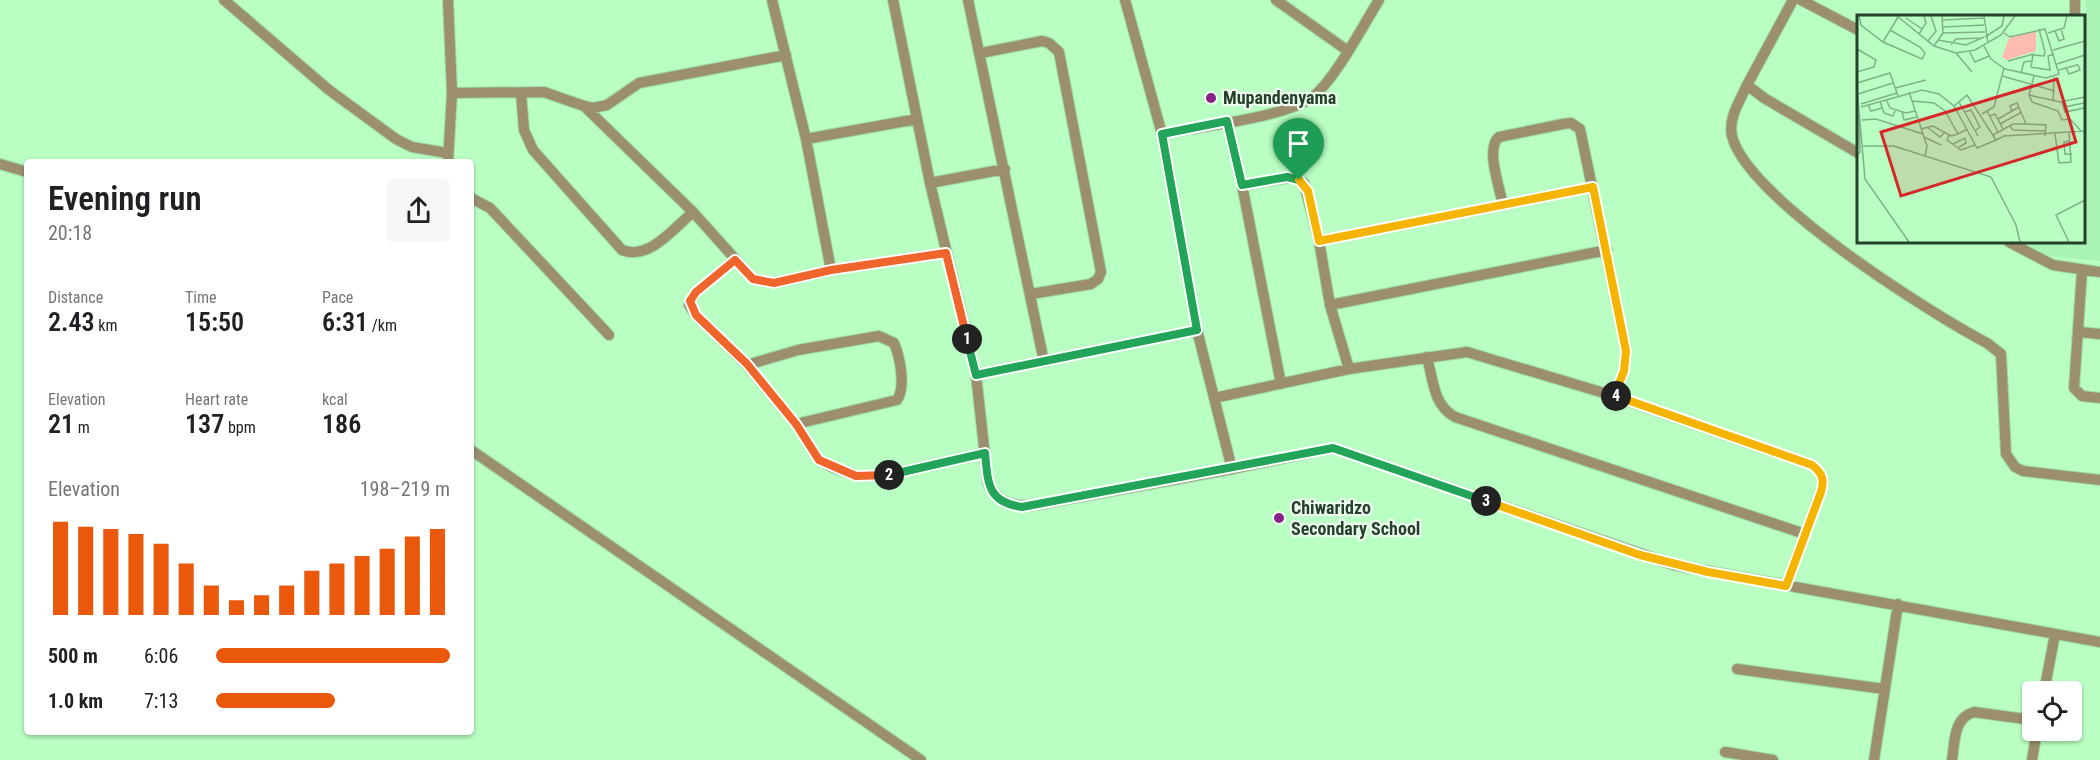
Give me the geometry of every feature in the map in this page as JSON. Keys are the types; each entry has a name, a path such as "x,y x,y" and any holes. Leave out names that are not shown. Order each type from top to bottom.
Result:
{"street":[{"path":"224,0 329,90 396,139 412,147 448,158 452,93 448,0"},
{"path":"772,0 806,139 831,270"},
{"path":"893,0 930,183 976,375 988,483 993,493 1001,501 1022,507 1232,469 1333,448 1640,555 1697,570 1898,604 2100,642"},
{"path":"968,0 981,52 1044,362"},
{"path":"1125,0 1162,134 1197,330 1232,469"},
{"path":"1276,0 1348,51"},
{"path":"1162,134 1281,112 1315,96 1348,51 1379,0"},
{"path":"1793,0 1733,115 1731,126 1734,143 1754,172 1835,247 1987,342 2001,354 2006,454 2015,467 2023,471 2100,480"},
{"path":"1801,0 1857,29"},
{"path":"981,52 1042,41 1049,43 1059,52 1101,272 1098,279 1091,284 1031,294"},
{"path":"452,93 555,94 584,106 600,108 630,87 652,80 786,55"},
{"path":"1748,85 1764,98 1857,150"},
{"path":"521,93 527,140 543,163 622,250 630,253 643,252 693,212"},
{"path":"584,106 693,212 753,279 774,283 831,270 946,253"},
{"path":"806,139 917,119"},
{"path":"1227,121 1242,185 1281,384"},
{"path":"1503,205 1492,150 1494,141 1499,137 1563,124 1571,123 1580,129 1607,250 1626,351 1624,371 1614,396"},
{"path":"0,164 24,171"},
{"path":"930,183 1005,169"},
{"path":"1242,185 1287,177 1304,183 1319,241 1330,305 1349,369"},
{"path":"1319,241 1593,187"},
{"path":"474,200 490,208 609,335"},
{"path":"2011,243 2041,261 2082,271 2100,272"},
{"path":"1330,305 1607,250"},
{"path":"735,260 696,292 689,305 696,315 747,364 796,424 819,460 856,476 884,476 985,453"},
{"path":"2082,271 2074,388 2082,396 2100,398"},
{"path":"976,375 1197,330"},
{"path":"2079,332 2100,334"},
{"path":"747,364 798,351 879,336 894,343 902,393 897,400 796,424"},
{"path":"1214,398 1349,369 1467,352 1614,396 1812,465 1821,473 1824,483 1786,586"},
{"path":"1427,357 1438,404 1445,412 1455,417 1805,534"},
{"path":"474,452 921,760"},
{"path":"1874,760 1898,604"},
{"path":"2046,681 2055,634"},
{"path":"1737,669 1884,689"},
{"path":"1952,760 1957,727 1962,718 1968,714 1974,712 2022,719"},
{"path":"2032,760 2035,741"},
{"path":"1725,752 1773,760"}],"shaded area":[{"path":"2086,0 2100,0 2100,261 2047,256 2027,243 2085,243"}],"place":[{"name":"Mupandenyama","path":"1211,98"},
{"name":"Chiwaridzo Secondary School","path":"1279,518"}],"route":[{"path":"1227,121 1242,185 1287,177 1299,180 1304,183 1308,191 1319,241 1593,187 1626,351 1624,371 1614,396 1812,465 1821,473 1824,483 1786,586 1674,565 1640,555 1333,448 1232,469 1022,507 1001,501 993,493 988,483 985,453 884,476 856,476 819,460 796,424 747,364 696,315 689,305 696,292 735,260 753,279 774,283 831,270 946,253 976,375 1044,362 1197,330 1162,134 1227,121"}]}
